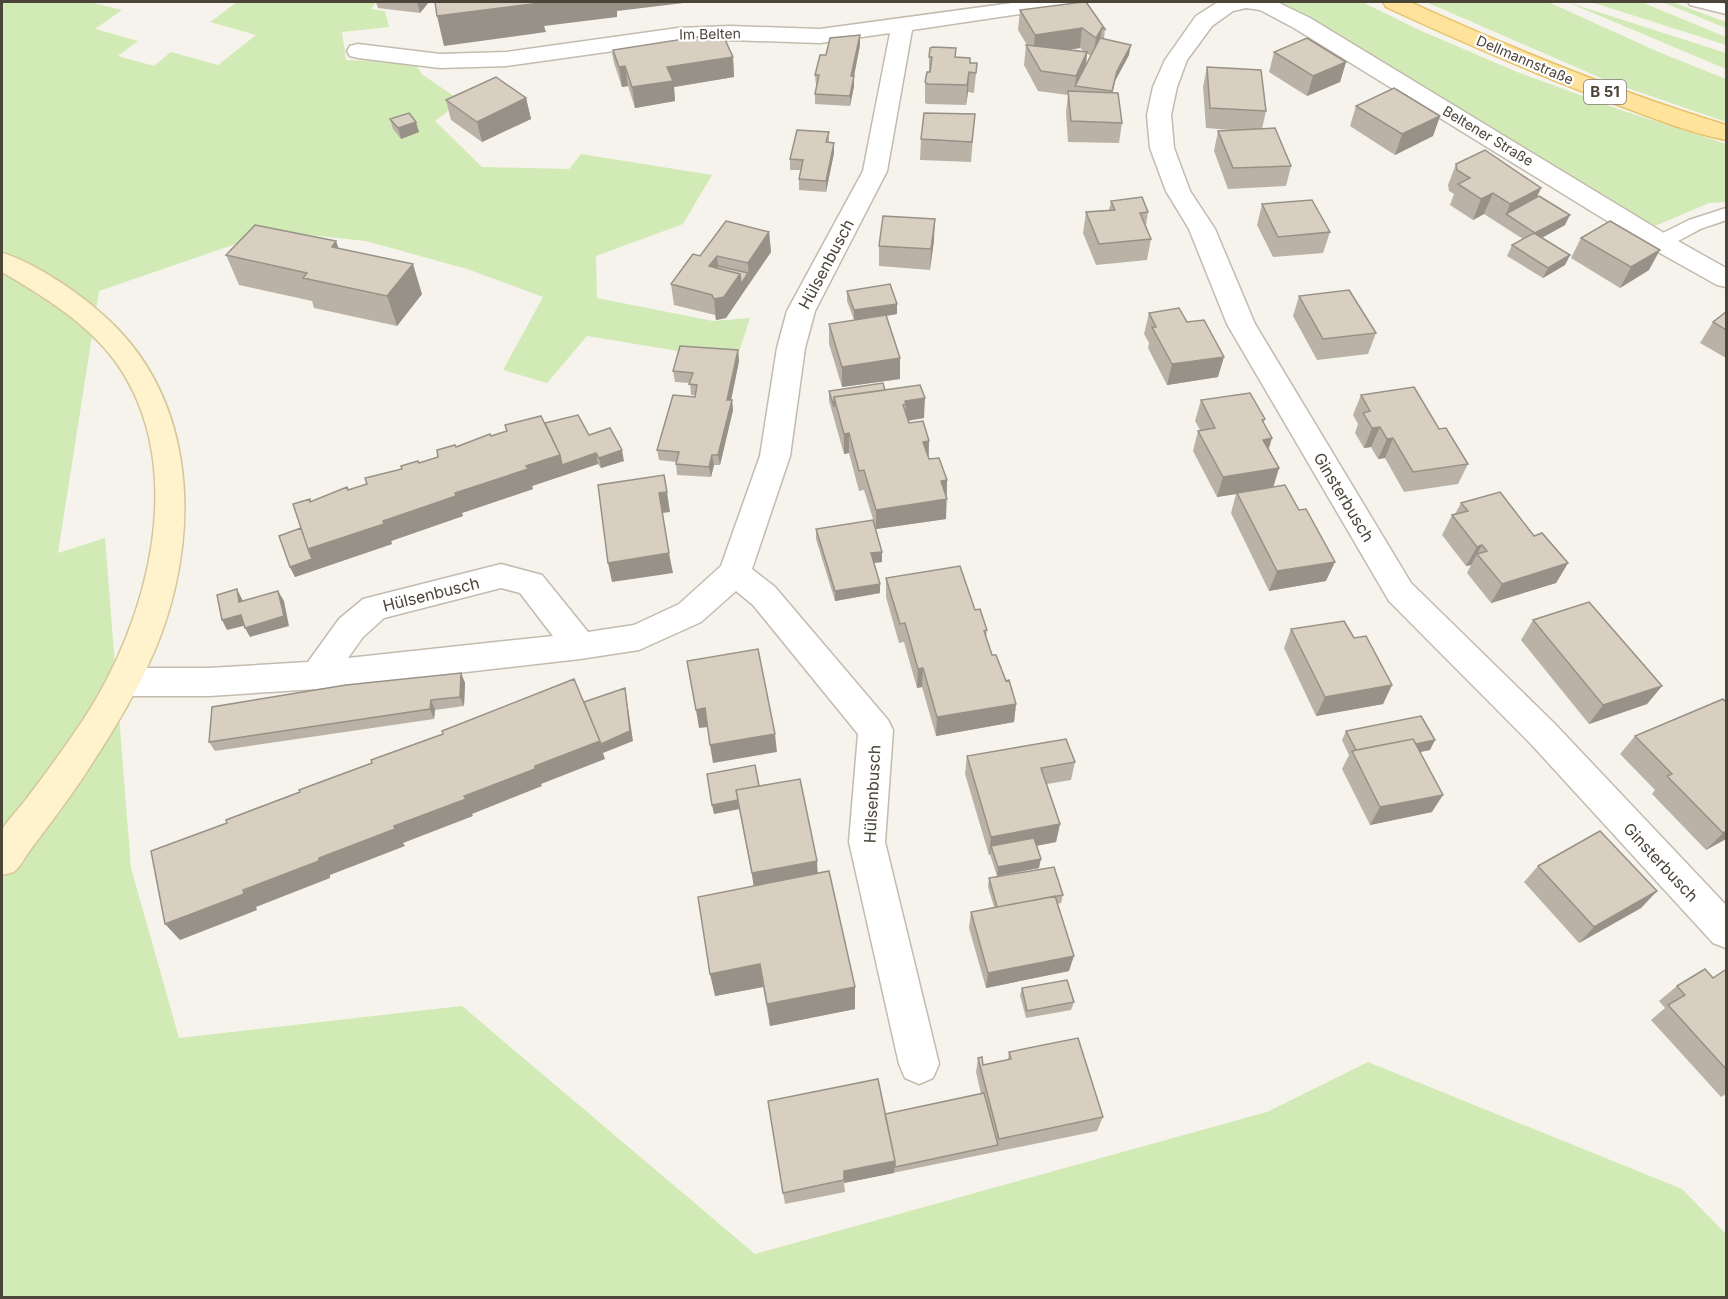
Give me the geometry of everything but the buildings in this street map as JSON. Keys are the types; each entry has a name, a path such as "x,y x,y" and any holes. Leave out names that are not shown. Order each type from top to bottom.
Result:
{"main road":[{"name":"Dellmannstraße","path":"1394,2 1485,44 1583,84 1726,133"},
{"path":"2,261 48,287 82,311 113,340 143,381 162,430 171,491 168,550 160,588 149,623 123,682 82,751 2,859"}],"street":[{"name":"Im Belten","path":"358,51 440,61 507,59 678,34 820,36 1061,2"},
{"name":"Beltener Straße","path":"1246,2 1265,4 1302,23 1659,242 1726,279"},
{"name":"Ginsterbusch","path":"1246,2 1226,6 1204,21 1176,60 1165,87 1160,115 1162,147 1178,191 1202,229 1240,324 1400,592 1542,733 1726,931"},
{"name":"Hülsenbusch","path":"123,682 209,682 317,675 580,646 639,637 690,613 735,573 775,456 791,348 801,310 875,171 902,25"},
{"name":"Hülsenbusch","path":"735,573 764,596 876,730 867,842 919,1064"},
{"name":"Hülsenbusch","path":"317,675 351,628 374,608 501,576 531,584 580,646"}],"lane":[{"path":"1696,2 1726,9"},
{"path":"1659,242 1696,224 1726,214"}],"green space":[{"path":"2,2 89,2 122,10 95,29 138,41 118,56 154,66 171,52 218,65 256,35 210,22 237,2 376,2 371,9 385,11 389,27 342,32 346,60 414,63 423,75 461,101 435,121 482,167 569,169 581,154 712,175 683,224 596,256 597,298 713,321 750,318 737,358 702,355 587,336 547,383 503,370 543,297 467,269 366,241 280,232 227,247 99,291 58,553 105,538 131,868 179,1038 462,1006 755,1254 1267,1112 1368,1062 1682,1189 1726,1234 1726,1298 2,1298"},
{"path":"1273,2 1362,2 1417,29 1517,72 1621,110 1726,144 1726,202 1709,203 1655,226 1329,30"},
{"path":"1426,2 1548,2 1661,53 1726,79 1726,122 1610,82"},
{"path":"1567,2 1726,53 1726,69"},
{"path":"1591,2 1641,2 1726,37 1726,45"},
{"path":"1662,2 1672,2 1726,22 1726,28"}]}
